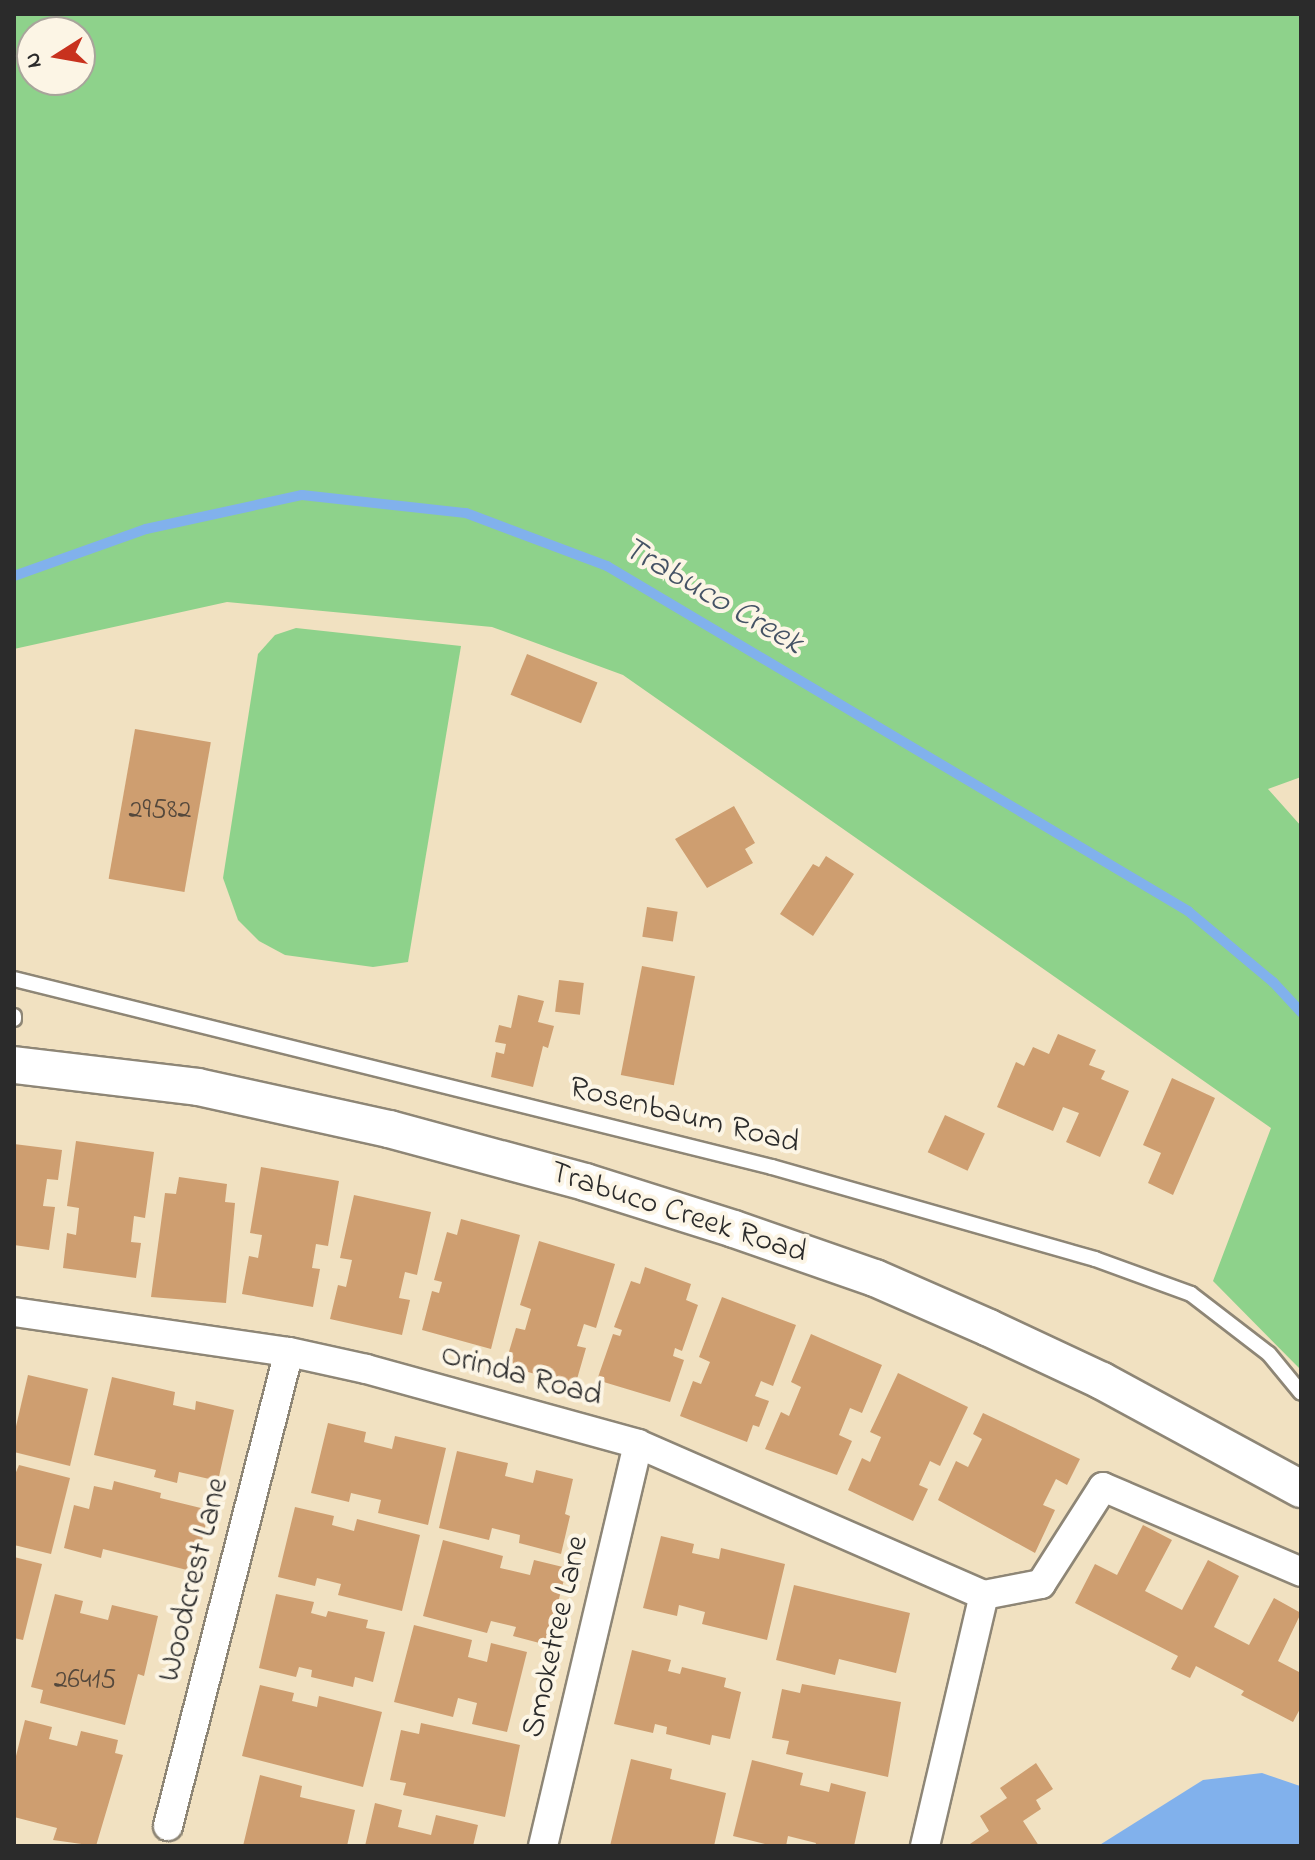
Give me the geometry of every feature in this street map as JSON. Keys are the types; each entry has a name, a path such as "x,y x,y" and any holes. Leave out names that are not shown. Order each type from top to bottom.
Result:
{"street":[{"name":"Trabuco Creek Road","path":"14,1065 198,1087 389,1129 585,1182 734,1229 875,1278 989,1328 1102,1381 1301,1489"},
{"name":"Orinda Road","path":"14,1312 289,1352 366,1369 638,1444 984,1595"},
{"name":"Woodcrest Lane","path":"168,1826 289,1352"},
{"name":"Smoketree Lane","path":"543,1846 638,1444"},
{"path":"925,1846 984,1595 1041,1584 1103,1487 1301,1572"}],"lane":[{"name":"Rosenbaum Road","path":"14,979 772,1167 1095,1259 1191,1294 1269,1354 1301,1393"}],"green space":[{"path":"14,14 1301,14 1301,777 1268,789 1301,826 1301,1370 1213,1281 1271,1128 623,675 492,627 227,602 14,649"},
{"path":"296,628 461,646 408,962 373,967 285,955 259,941 238,920 223,878 258,654 275,635"}],"water":[{"path":"1262,1773 1300,1786 1301,1846 1098,1846 1203,1780"}],"building":[{"path":"527,654 597,682 581,723 511,695"},
{"path":"135,729 211,742 184,892 109,879"},
{"path":"734,806 755,843 745,849 753,863 707,888 675,839"},
{"path":"826,856 854,874 813,936 780,914 813,864 819,867"},
{"path":"647,907 678,912 673,941 642,937"},
{"path":"642,966 695,976 674,1085 621,1075"},
{"path":"559,980 584,983 580,1015 555,1012"},
{"path":"518,995 544,1001 538,1022 554,1026 548,1048 543,1046 533,1087 491,1077 496,1052 504,1054 506,1044 495,1042 499,1025 511,1028"},
{"path":"1058,1034 1096,1050 1089,1065 1105,1071 1101,1079 1129,1091 1100,1157 1066,1142 1079,1113 1063,1107 1053,1131 997,1107 1016,1062 1024,1066 1033,1047 1049,1054"},
{"path":"1172,1078 1215,1098 1173,1195 1148,1183 1161,1153 1143,1145"},
{"path":"945,1115 985,1134 968,1171 928,1152"},
{"path":"76,1141 154,1152 145,1218 134,1216 131,1242 141,1243 136,1278 63,1268 67,1233 76,1235 79,1208 67,1206"},
{"path":"14,1144 62,1150 58,1180 47,1179 43,1206 55,1207 49,1250 14,1245"},
{"path":"261,1167 339,1181 328,1246 316,1244 312,1268 320,1269 313,1307 242,1294 249,1256 258,1258 262,1235 250,1233"},
{"path":"179,1177 227,1184 225,1202 235,1203 226,1303 151,1297 165,1193 176,1194"},
{"path":"354,1195 431,1212 417,1275 405,1272 399,1298 410,1300 402,1335 330,1319 338,1285 346,1287 352,1260 340,1258"},
{"path":"461,1219 520,1235 491,1349 422,1330 432,1291 439,1293 442,1282 434,1280 447,1232 457,1235"},
{"path":"539,1241 615,1264 596,1328 584,1324 577,1346 586,1348 575,1386 505,1365 516,1328 525,1330 531,1309 520,1305"},
{"path":"645,1267 691,1284 686,1300 698,1305 682,1351 675,1348 673,1356 684,1360 670,1402 597,1380 613,1334 620,1336 622,1330 614,1327 631,1281 640,1284"},
{"path":"722,1297 796,1325 773,1386 761,1381 755,1396 769,1401 759,1427 753,1425 747,1442 680,1416 693,1381 701,1384 710,1362 699,1357"},
{"path":"811,1334 882,1365 862,1413 850,1408 839,1435 852,1441 837,1475 765,1449 781,1412 789,1416 801,1387 791,1382"},
{"path":"898,1373 968,1407 940,1466 930,1461 919,1485 928,1489 913,1521 848,1490 862,1458 870,1462 881,1437 870,1432"},
{"path":"28,1375 88,1389 70,1466 14,1452 14,1435"},
{"path":"112,1377 175,1392 173,1405 195,1410 196,1401 234,1410 218,1481 179,1472 177,1483 154,1477 156,1470 94,1455"},
{"path":"983,1413 1080,1459 1067,1485 1056,1479 1043,1505 1055,1510 1035,1553 938,1500 956,1461 968,1467 982,1439 973,1434"},
{"path":"328,1423 366,1432 364,1442 392,1449 395,1436 446,1448 428,1525 378,1513 381,1500 351,1493 349,1502 311,1493"},
{"path":"457,1451 508,1463 505,1476 533,1483 536,1470 573,1479 565,1514 570,1516 561,1554 519,1543 520,1535 492,1528 489,1540 439,1528"},
{"path":"19,1465 70,1478 51,1554 14,1545 14,1477"},
{"path":"114,1481 161,1493 160,1498 209,1510 195,1572 103,1549 101,1558 64,1548 74,1505 89,1509 94,1486 112,1490"},
{"path":"295,1507 334,1516 332,1525 354,1531 357,1519 420,1535 402,1611 338,1595 341,1584 317,1578 315,1586 278,1577"},
{"path":"1143,1525 1172,1540 1145,1591 1182,1610 1208,1560 1239,1576 1214,1627 1249,1645 1274,1598 1301,1613 1278,1661 1301,1673 1301,1707 1293,1722 1241,1695 1244,1691 1196,1666 1190,1678 1171,1669 1178,1656 1075,1603 1095,1564 1117,1575"},
{"path":"661,1536 694,1544 692,1553 719,1559 721,1548 785,1564 767,1640 702,1624 705,1612 679,1605 677,1616 643,1608"},
{"path":"443,1540 503,1556 500,1568 530,1575 534,1560 567,1568 547,1645 513,1636 516,1627 491,1621 487,1633 423,1616"},
{"path":"14,1557 42,1564 23,1640 14,1638"},
{"path":"794,1585 910,1613 896,1673 839,1659 835,1675 776,1660"},
{"path":"55,1594 83,1601 80,1613 108,1620 112,1605 158,1616 144,1676 138,1674 125,1725 40,1703 43,1690 31,1687"},
{"path":"276,1594 314,1602 311,1613 326,1617 328,1611 368,1620 366,1628 385,1632 373,1682 355,1677 353,1687 311,1677 312,1670 299,1667 296,1677 259,1668"},
{"path":"414,1625 472,1640 468,1657 487,1662 491,1643 527,1652 507,1732 472,1724 477,1703 458,1698 453,1717 394,1702"},
{"path":"632,1650 671,1660 668,1671 680,1674 682,1667 726,1678 724,1687 741,1692 730,1739 712,1735 710,1745 666,1734 667,1727 655,1724 653,1733 614,1724"},
{"path":"802,1684 901,1702 888,1777 786,1754 789,1741 772,1738 782,1689 800,1693"},
{"path":"260,1685 294,1693 292,1701 317,1707 319,1696 382,1712 363,1787 242,1756"},
{"path":"25,1720 52,1727 49,1739 77,1746 81,1731 118,1740 115,1753 123,1755 96,1846 53,1840 57,1828 14,1817 14,1764"},
{"path":"421,1723 520,1745 505,1817 403,1795 406,1783 390,1780 401,1730 419,1734"},
{"path":"631,1759 672,1769 670,1779 726,1793 714,1846 610,1846"},
{"path":"752,1760 803,1773 800,1785 829,1792 831,1783 866,1792 854,1846 815,1846 816,1843 788,1836 786,1846 773,1846 733,1836"},
{"path":"1036,1763 1053,1789 1036,1800 1041,1809 1023,1821 1039,1846 967,1846 989,1831 980,1816 1007,1798 1000,1788"},
{"path":"260,1775 302,1786 300,1797 355,1810 347,1846 243,1846"},
{"path":"375,1803 402,1810 398,1827 431,1835 436,1815 478,1825 473,1846 365,1846"}],"waterway":[{"name":"Trabuco Creek","path":"14,576 146,529 302,495 466,513 607,566 1188,911 1273,982 1301,1012"}]}
